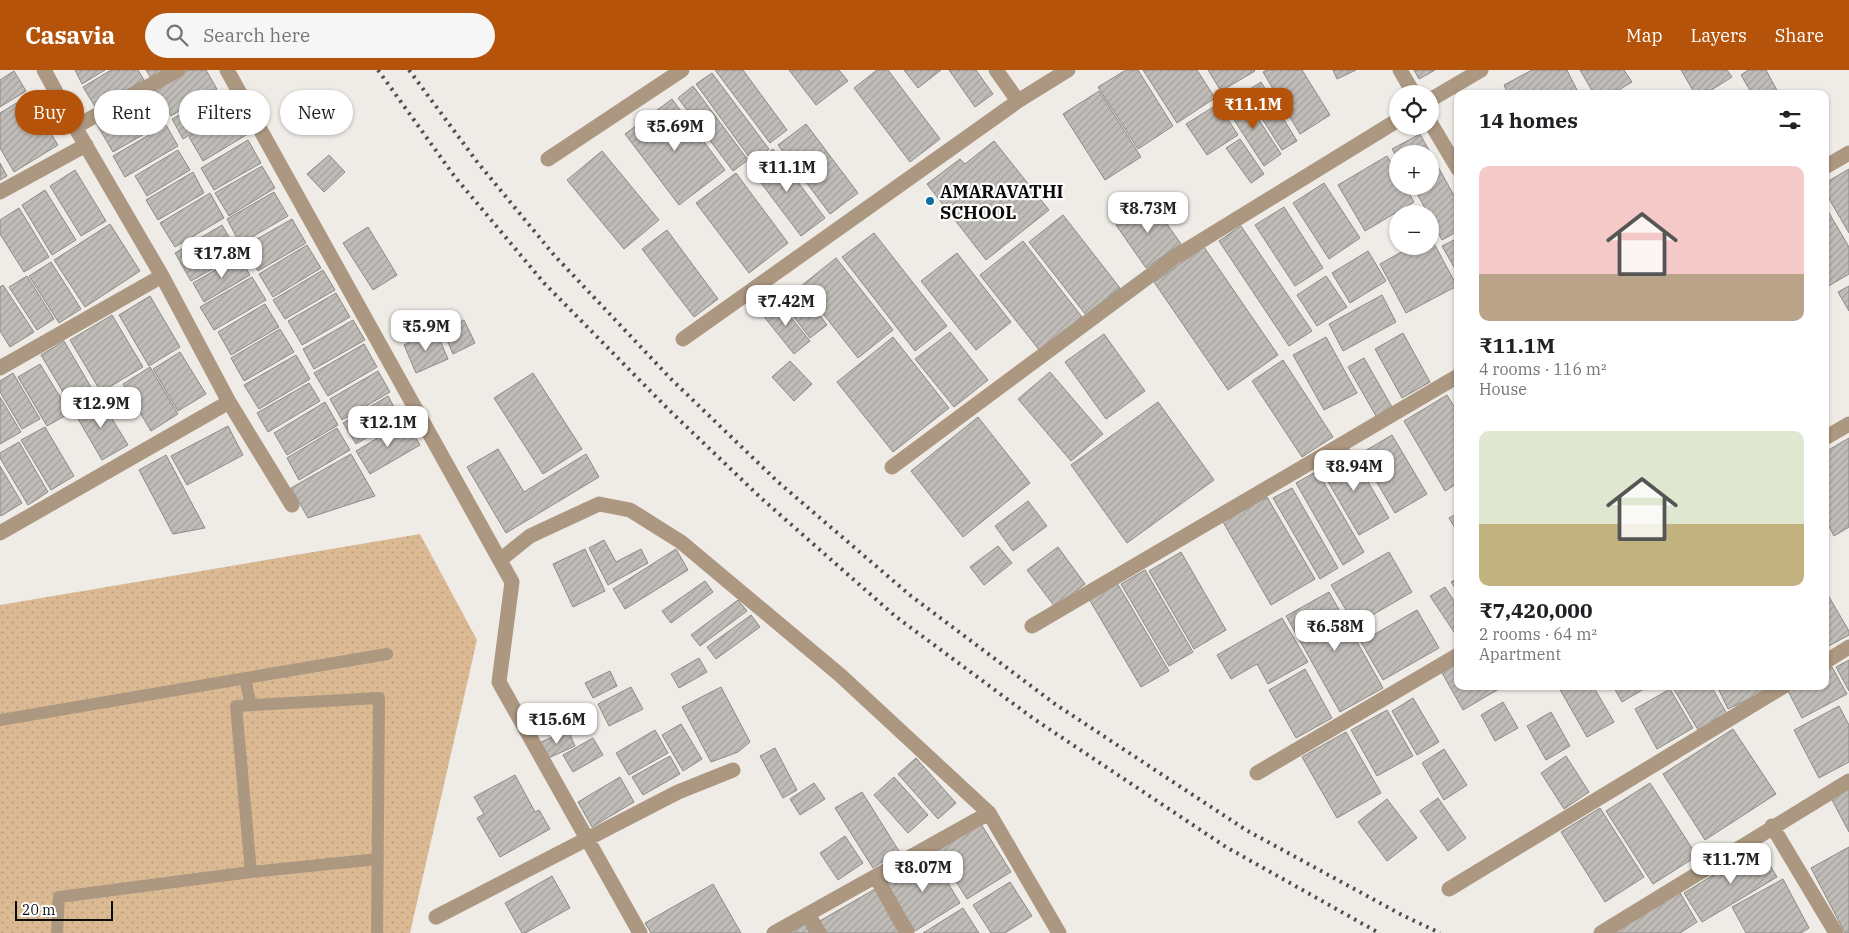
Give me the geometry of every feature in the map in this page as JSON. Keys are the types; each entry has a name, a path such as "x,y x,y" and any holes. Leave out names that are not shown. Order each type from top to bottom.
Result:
{"street":[{"path":"44,70 55,90"},
{"path":"84,121 178,70"},
{"path":"227,70 512,582 499,682 640,933"},
{"path":"548,159 682,70"},
{"path":"996,70 1018,101"},
{"path":"683,339 1018,101 1068,70"},
{"path":"1400,70 1409,85"},
{"path":"1439,95 1481,70"},
{"path":"892,467 1175,257 1389,126"},
{"path":"80,135 162,276 228,402 292,505"},
{"path":"1438,135 1454,162"},
{"path":"0,192 86,145"},
{"path":"1829,165 1849,154"},
{"path":"0,368 162,276"},
{"path":"1032,626 1454,378"},
{"path":"0,533 228,402"},
{"path":"1829,436 1849,424"},
{"path":"500,560 530,536 599,504 630,510 681,542 840,674 989,813 1059,933"},
{"path":"1829,660 1849,647"},
{"path":"1257,773 1454,657"},
{"path":"1448,889 1777,690"},
{"path":"436,917 678,792 733,770"},
{"path":"1601,933 1849,780"},
{"path":"774,933 989,813"},
{"path":"1772,826 1836,933"},
{"path":"876,877 907,933"},
{"path":"808,914 819,933"}],"lane":[{"path":"0,720 387,654"},
{"path":"245,679 251,705"},
{"path":"251,872 236,706 379,698 377,933"},
{"path":"57,933 59,897 251,872 378,859"}],"shaded area":[{"path":"420,534 477,640 410,933 0,933 0,605"}],"building":[{"path":"75,70 105,70 82,84"},
{"path":"111,70 138,70 144,80 127,90 94,90 94,105 83,87"},
{"path":"146,70 164,70 151,78"},
{"path":"188,70 206,70 217,89 179,90 179,111 171,116 169,113 169,90 155,89"},
{"path":"715,70 743,70 787,130 770,143"},
{"path":"789,70 839,70 848,81 816,105"},
{"path":"877,70 888,70 940,139 910,162 854,88"},
{"path":"904,70 941,70 918,88"},
{"path":"949,70 976,70 993,94 975,107"},
{"path":"1126,70 1138,70 1173,126 1138,149 1098,87"},
{"path":"1143,70 1197,70 1215,98 1177,123"},
{"path":"1208,70 1254,70 1255,71 1221,91"},
{"path":"1267,70 1302,70 1330,115 1300,134 1263,72"},
{"path":"1333,70 1356,70 1337,79"},
{"path":"1414,70 1435,70 1419,79"},
{"path":"1532,70 1567,70 1577,90 1506,90 1504,85"},
{"path":"1580,70 1624,70 1632,82 1619,90 1592,90"},
{"path":"1681,70 1727,70 1732,77 1711,90 1693,90"},
{"path":"1748,70 1766,70 1777,90 1750,90 1741,75"},
{"path":"14,71 25,90 15,90 15,98 0,107 0,80"},
{"path":"712,73 769,149 752,161 696,84"},
{"path":"1261,82 1297,141 1282,150 1245,92"},
{"path":"693,86 748,160 733,171 678,98"},
{"path":"1099,91 1141,157 1105,180 1063,114"},
{"path":"1243,95 1281,154 1264,166 1225,106"},
{"path":"672,99 725,170 679,205 625,134"},
{"path":"15,104 15,135 52,135 58,145 14,172 0,148 0,113"},
{"path":"1218,104 1238,135 1207,155 1186,124"},
{"path":"179,115 179,132 172,119"},
{"path":"806,124 858,193 830,214 778,145"},
{"path":"169,130 178,146 125,177 113,156 149,135 169,135"},
{"path":"103,135 143,135 113,152"},
{"path":"181,135 190,135 183,139"},
{"path":"192,135 246,135 203,161 189,137"},
{"path":"1418,135 1421,135 1426,145 1399,145"},
{"path":"1240,139 1264,174 1251,183 1226,148"},
{"path":"248,140 261,163 214,190 201,168"},
{"path":"994,141 1049,210 986,260 927,184 960,159 965,164"},
{"path":"773,149 825,218 801,236 749,167"},
{"path":"178,150 190,170 147,196 135,176"},
{"path":"602,151 659,220 624,249 567,180"},
{"path":"329,155 345,172 324,192 307,174"},
{"path":"1387,156 1389,159 1389,195 1410,195 1414,202 1409,205 1389,205 1389,217 1365,231 1338,185"},
{"path":"0,163 7,176 0,180"},
{"path":"262,166 275,188 229,216 215,193"},
{"path":"1439,168 1454,196 1454,233 1442,240 1439,234 1439,205 1423,205 1418,195 1439,195"},
{"path":"1849,169 1849,233 1829,199 1829,181"},
{"path":"75,170 106,221 81,236 50,186"},
{"path":"193,172 204,193 158,220 146,200"},
{"path":"736,173 788,243 749,273 696,203"},
{"path":"1324,183 1360,238 1329,259 1293,203"},
{"path":"45,190 76,240 52,255 22,205"},
{"path":"274,192 288,216 240,244 227,219"},
{"path":"210,193 224,218 175,247 160,223"},
{"path":"1151,201 1181,244 1146,268 1116,225"},
{"path":"1284,207 1323,268 1295,286 1255,225"},
{"path":"19,208 49,257 24,272 0,234 0,220"},
{"path":"1829,213 1849,247 1849,274 1829,286"},
{"path":"1063,215 1120,288 1086,315 1029,242"},
{"path":"292,219 306,243 258,271 243,247"},
{"path":"110,224 140,271 85,307 54,260"},
{"path":"222,225 239,254 191,281 175,253"},
{"path":"1241,226 1312,331 1289,346 1219,241"},
{"path":"368,227 397,275 373,290 343,243"},
{"path":"667,230 718,299 694,317 642,249"},
{"path":"874,233 947,326 915,351 842,257"},
{"path":"1454,240 1454,267 1442,246"},
{"path":"1023,241 1082,317 1040,351 980,275"},
{"path":"307,245 321,268 273,297 259,274"},
{"path":"1204,247 1278,355 1228,390 1154,282"},
{"path":"1368,251 1386,281 1350,303 1332,273"},
{"path":"957,253 1011,322 976,350 921,281"},
{"path":"1439,253 1454,280 1454,288 1406,313 1380,264 1396,255 1439,255"},
{"path":"239,256 250,275 204,302 193,283"},
{"path":"836,258 893,330 858,358 801,286"},
{"path":"51,262 81,309 59,323 29,276"},
{"path":"323,270 335,290 285,319 273,300"},
{"path":"27,276 54,319 37,330 9,287"},
{"path":"1326,276 1347,307 1317,326 1297,295"},
{"path":"252,277 266,300 214,330 200,307"},
{"path":"3,285 34,332 10,347 0,331 0,287"},
{"path":"798,286 827,325 810,338 780,299"},
{"path":"1849,286 1849,311 1838,292"},
{"path":"336,293 350,317 302,345 288,321"},
{"path":"1382,295 1396,322 1343,351 1329,324"},
{"path":"150,296 180,347 149,366 119,315"},
{"path":"777,300 810,341 794,354 761,313"},
{"path":"265,304 279,327 231,355 218,332"},
{"path":"112,315 143,367 101,392 70,340"},
{"path":"353,320 365,340 314,369 303,349"},
{"path":"464,320 475,343 453,354 443,331"},
{"path":"280,329 294,352 244,381 231,358"},
{"path":"436,331 448,359 416,373 404,345"},
{"path":"950,332 988,380 954,407 915,359"},
{"path":"1403,333 1430,382 1402,398 1375,349"},
{"path":"1104,334 1145,391 1106,419 1065,362"},
{"path":"893,337 949,408 893,452 837,382"},
{"path":"1326,337 1357,393 1324,410 1293,355"},
{"path":"64,341 95,394 72,407 41,355"},
{"path":"364,344 377,367 328,396 314,373"},
{"path":"180,352 206,394 178,411 153,369"},
{"path":"296,355 310,379 259,409 244,385"},
{"path":"1364,358 1392,407 1376,416 1348,367"},
{"path":"1283,360 1333,437 1302,457 1252,381"},
{"path":"790,361 812,384 794,401 772,377"},
{"path":"40,364 70,413 47,426 18,377"},
{"path":"150,367 178,414 151,431 123,384"},
{"path":"378,371 390,392 342,420 330,399"},
{"path":"1050,372 1103,434 1071,461 1018,399"},
{"path":"13,373 40,419 22,429 0,392 0,381"},
{"path":"533,373 582,449 543,474 494,398"},
{"path":"309,383 320,401 268,432 257,413"},
{"path":"1447,395 1454,406 1454,485 1445,491 1404,421"},
{"path":"388,396 400,418 356,444 343,423"},
{"path":"0,397 21,432 0,444"},
{"path":"99,397 128,445 102,460 74,412"},
{"path":"325,402 338,425 287,455 274,433"},
{"path":"1158,402 1214,480 1127,543 1071,465"},
{"path":"978,417 1030,483 963,537 911,471"},
{"path":"406,421 420,445 370,474 356,451"},
{"path":"228,426 243,455 187,485 171,456"},
{"path":"45,427 74,476 51,490 21,440"},
{"path":"337,428 350,450 299,480 287,458"},
{"path":"1392,435 1427,494 1395,513 1360,454"},
{"path":"1849,438 1849,527 1834,536 1829,527 1829,450"},
{"path":"19,442 48,492 28,505 0,458 0,453"},
{"path":"498,449 524,492 586,454 599,477 506,533 467,467"},
{"path":"1349,449 1389,518 1359,535 1319,466"},
{"path":"351,454 375,496 308,518 291,488"},
{"path":"166,455 205,528 173,534 139,470"},
{"path":"0,466 22,503 1,516 0,514"},
{"path":"1317,471 1364,552 1343,565 1296,483"},
{"path":"1292,488 1338,568 1320,579 1273,498"},
{"path":"1267,497 1315,579 1271,605 1223,522"},
{"path":"1028,501 1047,526 1013,551 995,526"},
{"path":"1454,515 1454,526 1449,518"},
{"path":"604,540 616,562 641,549 648,563 608,585 589,548"},
{"path":"998,546 1012,563 984,585 970,567"},
{"path":"1058,547 1085,584 1055,607 1027,570"},
{"path":"585,549 605,591 573,607 553,564"},
{"path":"676,549 688,570 625,609 613,589"},
{"path":"1181,552 1226,630 1194,649 1149,571"},
{"path":"1389,552 1412,592 1355,625 1331,585"},
{"path":"1145,570 1193,652 1169,666 1121,584"},
{"path":"705,581 713,592 671,623 662,611"},
{"path":"1117,583 1169,671 1141,687 1089,599"},
{"path":"1445,587 1454,601 1454,632 1430,596"},
{"path":"1329,592 1383,688 1340,712 1286,616"},
{"path":"1829,597 1849,631 1849,635 1829,646"},
{"path":"738,600 747,611 700,646 691,635"},
{"path":"1417,610 1439,648 1383,680 1361,642"},
{"path":"751,615 760,627 716,659 707,647"},
{"path":"1282,618 1308,662 1268,684 1257,664 1231,679 1217,655"},
{"path":"699,658 707,672 679,688 671,674"},
{"path":"1849,660 1849,691 1836,667"},
{"path":"1454,663 1454,690 1497,690 1463,710 1441,671"},
{"path":"1832,667 1847,694 1802,718 1788,691 1829,690 1829,669"},
{"path":"1305,669 1332,718 1296,738 1269,690"},
{"path":"610,671 617,686 593,698 585,683"},
{"path":"631,687 643,709 609,726 598,704"},
{"path":"721,687 750,742 738,752 711,762 682,707"},
{"path":"1560,690 1595,690 1614,722 1587,737"},
{"path":"1615,690 1642,690 1622,702"},
{"path":"1671,690 1693,728 1657,749 1635,709"},
{"path":"1674,690 1713,690 1727,714 1698,730"},
{"path":"1719,690 1766,690 1766,691 1728,709"},
{"path":"1413,698 1439,742 1417,755 1392,711"},
{"path":"1503,702 1518,728 1495,741 1481,715"},
{"path":"1839,706 1849,725 1849,762 1819,778 1794,730"},
{"path":"1387,710 1413,756 1377,776 1351,730"},
{"path":"1551,712 1570,746 1546,760 1527,726"},
{"path":"681,724 702,759 683,771 662,735"},
{"path":"1733,729 1776,794 1705,840 1663,774"},
{"path":"568,730 575,746 546,759 539,743"},
{"path":"655,730 668,753 629,775 616,753"},
{"path":"1346,732 1381,793 1337,818 1302,757"},
{"path":"593,738 603,755 573,772 563,755"},
{"path":"775,748 797,790 783,798 760,756"},
{"path":"1444,749 1467,785 1444,800 1422,763"},
{"path":"670,756 680,774 643,795 632,777"},
{"path":"1566,756 1589,792 1564,809 1541,773"},
{"path":"916,758 956,803 938,819 898,774"},
{"path":"515,775 535,812 539,810 550,829 500,857 477,818 484,814 474,797"},
{"path":"620,777 634,802 592,827 578,802"},
{"path":"894,777 928,815 908,833 874,795"},
{"path":"814,783 825,799 800,815 790,799"},
{"path":"1650,783 1697,856 1653,884 1606,811"},
{"path":"1849,789 1849,832 1831,798"},
{"path":"862,792 899,851 873,868 835,808"},
{"path":"1438,798 1466,838 1448,851 1420,811"},
{"path":"1387,799 1417,838 1387,861 1358,822"},
{"path":"1600,808 1644,877 1605,902 1561,832"},
{"path":"981,824 1011,872 967,899 937,851"},
{"path":"845,836 863,863 838,880 820,853"},
{"path":"1759,847 1777,877 1702,922 1684,893"},
{"path":"1849,847 1849,933 1845,933 1811,868"},
{"path":"931,855 960,903 915,931 885,883"},
{"path":"552,876 570,908 522,933 505,903"},
{"path":"1783,879 1809,928 1801,933 1746,933 1732,907"},
{"path":"1010,882 1032,916 1005,933 991,933 973,905"},
{"path":"713,884 741,933 651,933 645,923"},
{"path":"875,889 900,933 824,933 818,922"},
{"path":"1679,891 1697,922 1680,933 1611,933"},
{"path":"963,908 979,933 923,933"},
{"path":"805,924 810,933 789,933"}],"railway":[{"path":"378,70 455,177 544,283 669,410 761,498 895,616 1034,719 1226,847 1379,933"},
{"path":"409,70 478,163 554,255 671,379 778,482 911,596 1055,704 1246,830 1402,915 1440,933"}],"place":[{"name":"AMARAVATHI SCHOOL","path":"930,201"}]}
